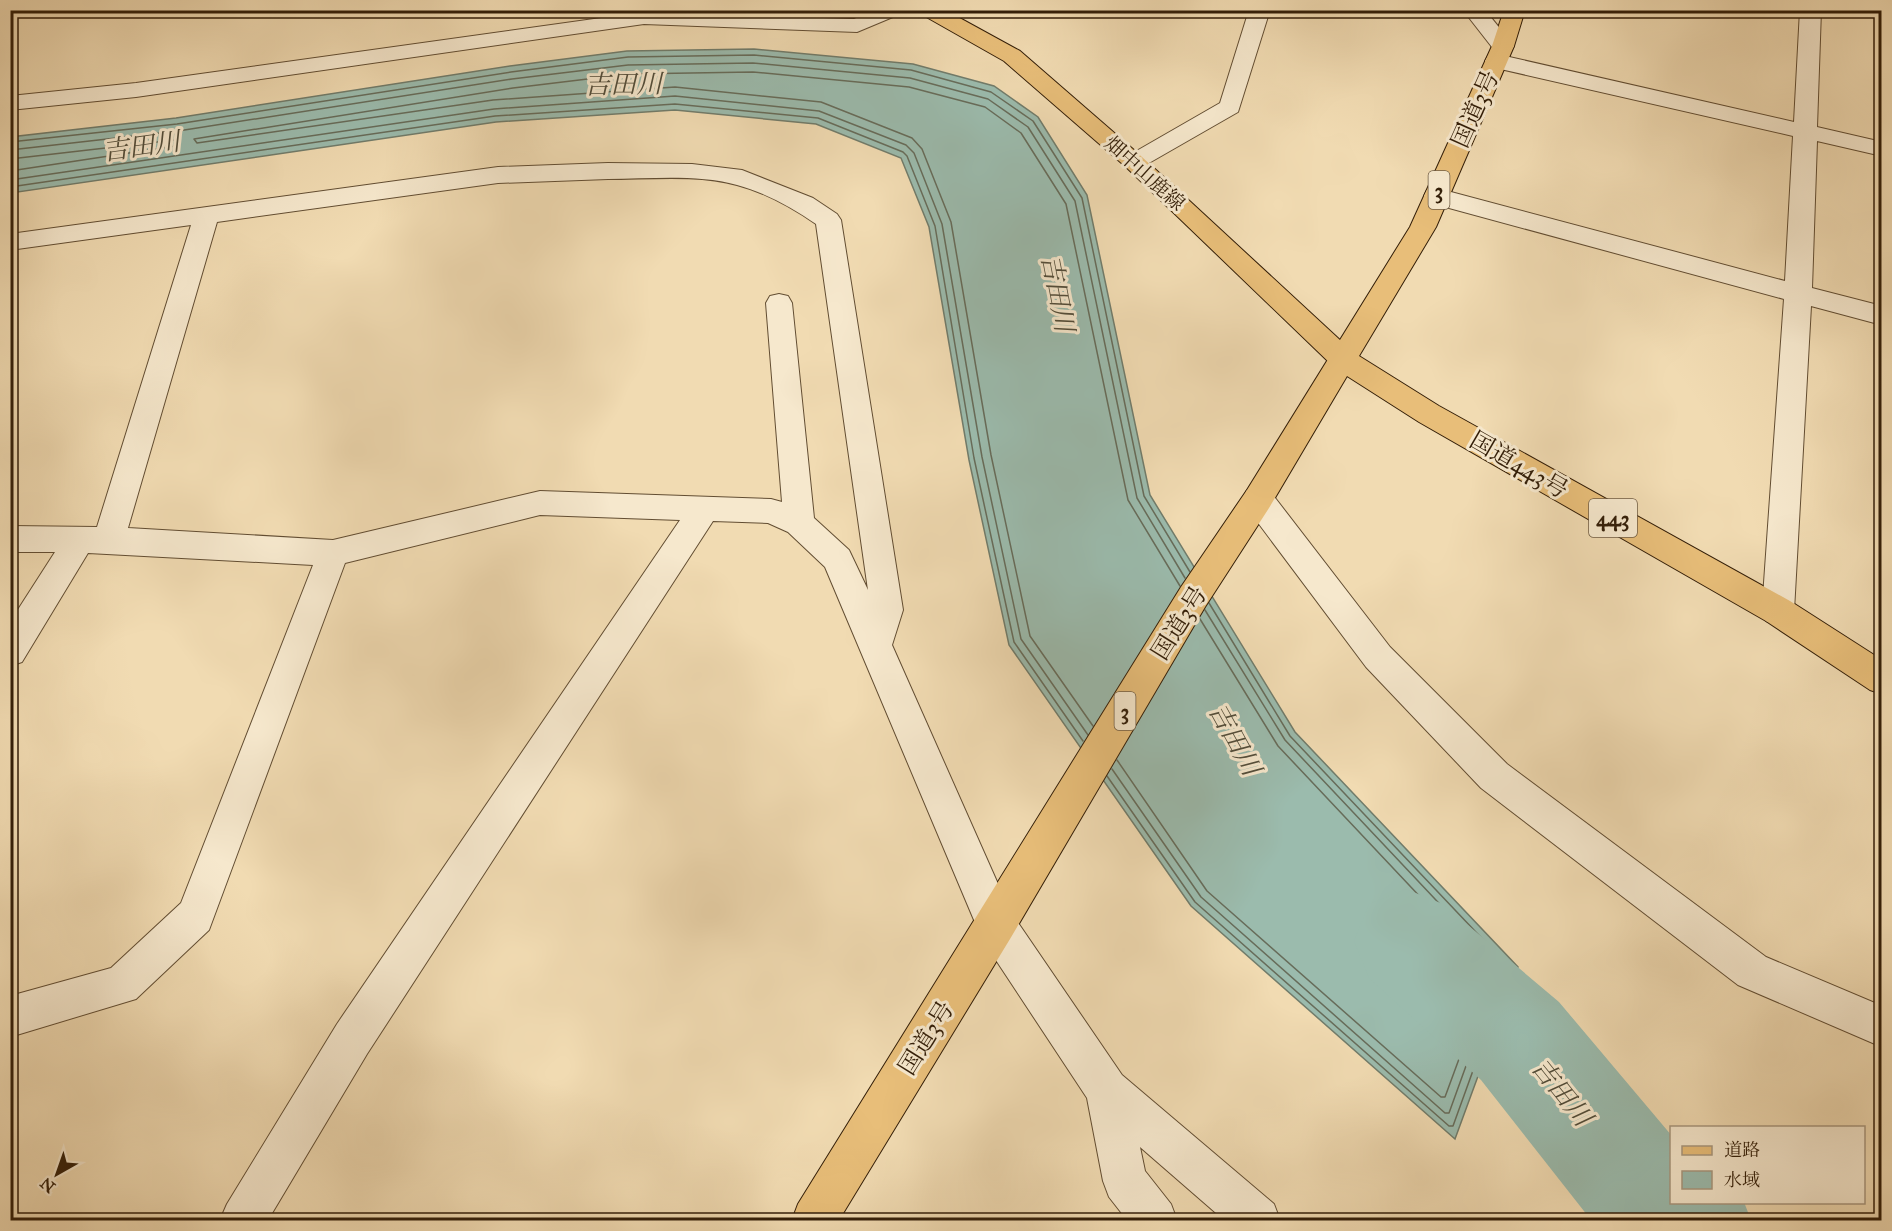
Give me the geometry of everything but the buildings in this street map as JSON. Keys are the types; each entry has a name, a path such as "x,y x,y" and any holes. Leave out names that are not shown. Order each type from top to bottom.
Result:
{"main road":[{"name":"畑中山鹿線","path":"928,10 1012,56 1134,162 1344,360"},
{"name":"国道3号","path":"814,1221 996,925 1193,597 1258,499 1423,227 1500,53 1515,10"},
{"name":"国道443号","path":"1344,360 1429,414 1778,611 1881,679"}],"street":[{"path":"10,103 136,90 644,18 856,26 894,10"},
{"path":"1134,162 1230,106 1260,10"},
{"path":"1473,10 1500,53 1805,132 1881,149"},
{"path":"1778,611 1798,294 1811,10"},
{"path":"10,242 498,175 608,171 692,172 742,178 804,204 828,220 887,610 874,645"},
{"path":"1436,196 1881,316"},
{"path":"10,652 95,540 207,214"},
{"path":"778,303 799,524"},
{"path":"1258,499 1378,657 1494,776 1752,970 1881,1027"},
{"path":"10,539 95,540 333,554 540,503 771,512 799,524 838,559 996,925 1107,1090 1258,1221"},
{"path":"243,1221 352,1039 705,508"},
{"path":"10,1017 122,985 195,916 333,554"},
{"path":"1107,1090 1125,1181 1155,1221"}],"water":[{"path":"754,49 913,64 994,86 1038,117 1087,195 1150,495 1295,732 1518,967 1455,1139 1191,906 1009,645 969,460 929,227 901,158 816,124 675,110 496,122 11,193 10,137 176,118 510,66 627,51"}],"waterway":[{"name":"吉田川","path":"1406,941 1520,1041 1647,1198 1692,1220"}]}
